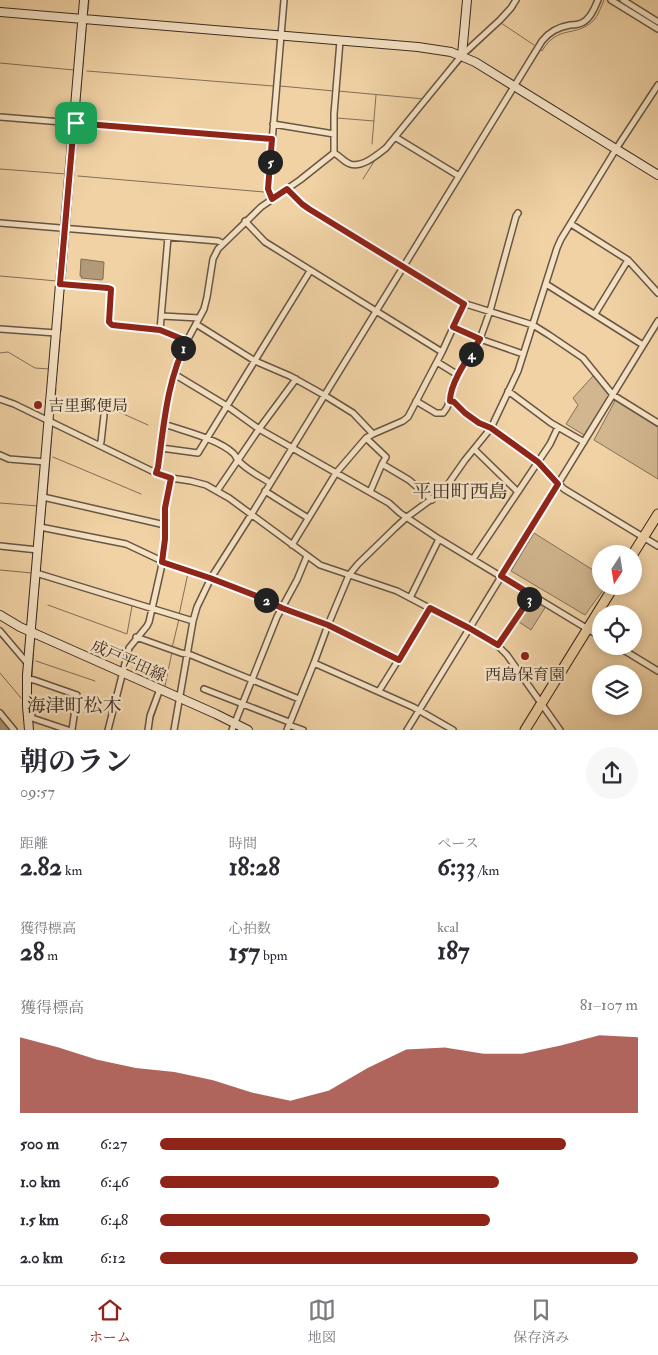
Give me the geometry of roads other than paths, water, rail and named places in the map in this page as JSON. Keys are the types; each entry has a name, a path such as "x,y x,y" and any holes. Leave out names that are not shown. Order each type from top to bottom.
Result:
{"main road":[{"path":"639,545 658,514"},
{"path":"525,730 609,595"}],"street":[{"path":"29,730 27,706 28,664 65,228 77,123 84,0"},
{"path":"272,199 268,189 284,0"},
{"path":"462,55 467,0"},
{"path":"334,153 346,162 355,165 364,163 386,148 462,55 500,20 516,0"},
{"path":"174,730 193,621 210,578 251,515 545,36 555,29 582,23 587,20 598,0"},
{"path":"611,0 618,2 658,29"},
{"path":"623,0 658,22"},
{"path":"0,12 435,48 452,52 474,62 658,175"},
{"path":"334,153 334,114 340,41"},
{"path":"288,726 349,576 376,545 444,490 491,428 518,371 557,248 616,149 658,85"},
{"path":"0,117 272,139"},
{"path":"273,124 334,134"},
{"path":"395,137 459,176"},
{"path":"156,473 174,374 182,350 204,309 213,259 218,249 261,206 300,180 334,153"},
{"path":"287,189 302,204 464,304 533,325 582,358 613,395 658,423"},
{"path":"416,402 436,413 443,413 448,407 451,390 458,375 480,339 518,213"},
{"path":"245,221 265,242 442,352"},
{"path":"0,223 218,241 222,243"},
{"path":"571,224 628,260 658,293"},
{"path":"160,330 168,237"},
{"path":"595,314 628,260"},
{"path":"161,448 198,453 310,271"},
{"path":"60,284 111,289 109,322 112,325 160,330 187,341"},
{"path":"546,284 643,345"},
{"path":"292,545 336,473 366,438 408,417 442,352 464,304"},
{"path":"162,316 199,318"},
{"path":"407,730 658,320"},
{"path":"196,324 255,361 296,379 353,413 373,434"},
{"path":"453,327 523,354"},
{"path":"0,329 56,334"},
{"path":"437,362 458,375"},
{"path":"174,374 227,406 259,429 389,503 407,518 592,631"},
{"path":"217,491 296,379"},
{"path":"508,391 550,424 584,442"},
{"path":"0,400 14,404 156,473 206,485 228,498 320,565 397,591 498,645 560,730"},
{"path":"450,401 454,402 479,423 491,428 538,462 564,489 658,546"},
{"path":"99,445 104,415"},
{"path":"164,424 208,438 234,454 238,460 270,483"},
{"path":"473,559 550,444 558,427"},
{"path":"366,438 386,457 370,492"},
{"path":"474,449 518,492"},
{"path":"0,455 8,459 46,462"},
{"path":"382,464 409,480 432,500"},
{"path":"108,730 128,648 147,626 152,609 162,562 165,539 165,508 171,478"},
{"path":"265,491 308,518"},
{"path":"43,497 165,526"},
{"path":"40,527 126,544 162,562 210,578 328,625 399,660"},
{"path":"410,598 439,538"},
{"path":"0,546 38,550"},
{"path":"233,727 277,617 308,556"},
{"path":"36,573 193,621"},
{"path":"498,645 532,595"},
{"path":"379,691 430,608"},
{"name":"成戸平田線","path":"0,615 20,627 179,698 233,727 248,730"},
{"path":"0,632 28,664"},
{"path":"136,638 187,654 299,699"},
{"path":"632,655 658,671"},
{"path":"314,663 419,710 453,730"},
{"path":"27,679 77,695 72,730"},
{"path":"148,730 150,716 160,689"},
{"path":"204,689 242,704 288,726 303,730"},
{"path":"27,706 31,706 32,718 68,730"},
{"path":"0,713 14,730"}],"waterway":[{"path":"88,11 89,0"},
{"path":"284,32 287,0"},
{"path":"541,50 554,37 580,29 593,21 604,0"},
{"path":"617,0 658,25"},
{"path":"470,53 501,23 534,45"},
{"path":"78,121 86,29"},
{"path":"276,122 283,42"},
{"path":"399,136 462,61"},
{"path":"0,63 74,70"},
{"path":"87,71 273,86"},
{"path":"280,86 334,91"},
{"path":"338,91 424,99"},
{"path":"372,144 376,95"},
{"path":"337,118 374,121"},
{"path":"70,221 78,125"},
{"path":"272,172 276,127"},
{"path":"363,179 375,160 387,151 396,140"},
{"path":"0,169 66,174"},
{"path":"78,176 264,192"},
{"path":"65,281 69,231"},
{"path":"0,276 57,281"},
{"path":"61,331 64,287"},
{"path":"56,381 60,340"},
{"path":"0,353 8,352 35,368 50,369"},
{"path":"54,409 56,389"},
{"path":"58,409 119,412 148,425"},
{"path":"47,495 52,432"},
{"path":"99,434 99,440"},
{"path":"53,457 141,494"},
{"path":"44,525 46,501"},
{"path":"0,503 38,506"},
{"path":"40,571 44,529"},
{"path":"144,555 159,563"},
{"path":"0,570 32,573"},
{"path":"179,615 188,573"},
{"path":"37,603 40,577"},
{"path":"48,605 127,634 132,606"},
{"path":"36,619 37,609"},
{"path":"172,648 179,619"},
{"path":"32,677 34,643"},
{"path":"165,686 172,652"},
{"path":"36,661 95,681"},
{"path":"0,673 21,698"},
{"path":"31,693 32,682"},
{"path":"152,722 161,694"},
{"path":"33,700 72,712"},
{"path":"0,724 5,730"}],"place":[{"name":"吉里郵便局","path":"38,405"},
{"name":"西島保育園","path":"525,656"}],"district":[{"name":"平田町西島","path":"460,491"},
{"name":"海津町松木","path":"74,705"}]}
